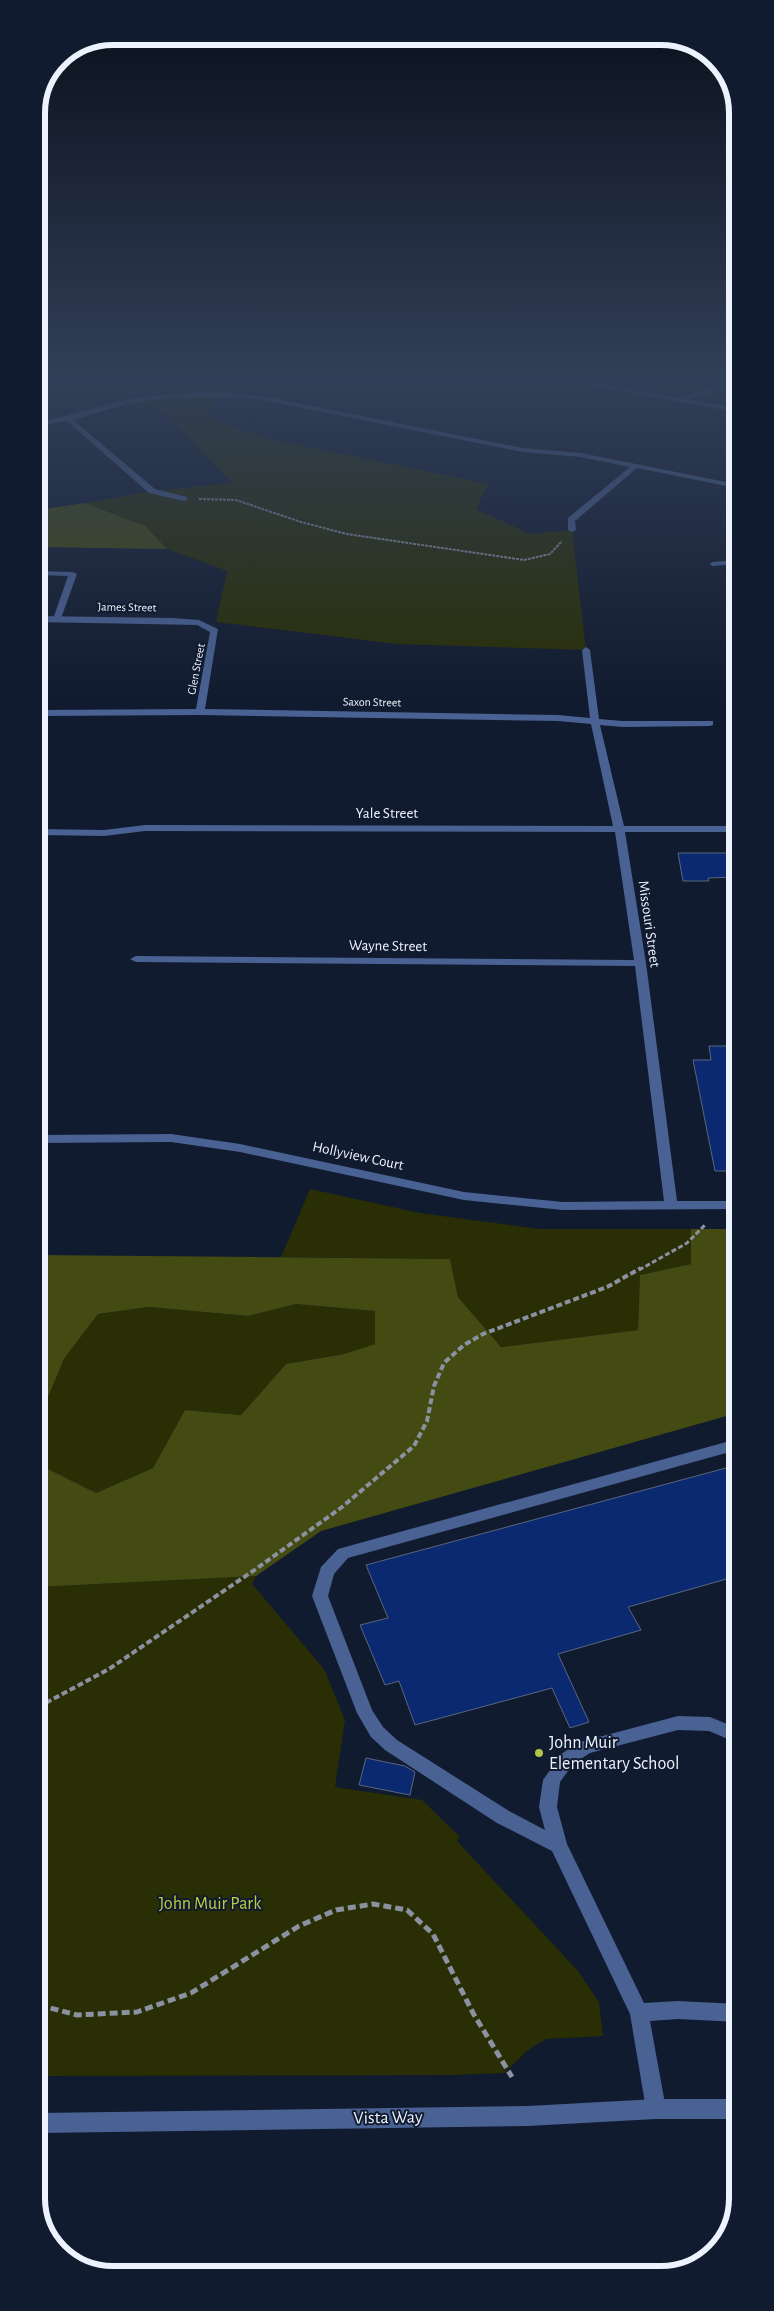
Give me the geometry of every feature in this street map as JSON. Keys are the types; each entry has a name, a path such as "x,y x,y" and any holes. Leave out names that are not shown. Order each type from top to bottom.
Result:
{"street":[{"path":"146,485 152,490 184,499"},
{"path":"572,530 571,520 612,485"},
{"path":"713,564 729,563"},
{"path":"45,573 73,574 57,619"},
{"name":"James Street","path":"45,619 199,623 216,632"},
{"name":"Glen Street","path":"200,712 216,632"},
{"name":"Missouri Street","path":"586,650 595,721 619,828 640,963 671,1205"},
{"name":"Saxon Street","path":"45,714 200,712 558,718 622,724 710,723"},
{"name":"Yale Street","path":"45,832 104,833 145,828 729,829"},
{"name":"Wayne Street","path":"136,959 640,963"},
{"name":"Hollyview Court","path":"45,1139 171,1138 240,1148 464,1196 563,1206 729,1205"},
{"path":"558,1845 503,1817 391,1745 377,1732 365,1713 320,1596 326,1570 343,1553 729,1446"},
{"path":"656,2109 639,2013 558,1845 548,1807 552,1780 567,1759 586,1747 678,1723 710,1724 729,1732"},
{"path":"639,2013 678,2010 729,2013"},
{"name":"Vista Way","path":"45,2123 528,2116 656,2109 729,2109"}],"path":[{"path":"184,499 236,500 301,522 347,534 524,560 550,554 572,530"},
{"path":"45,1703 109,1669 253,1570 342,1507 414,1446 427,1422 434,1386 444,1363 464,1345 482,1334 608,1288 687,1243 705,1225"},
{"path":"45,2007 77,2015 137,2012 191,1993 299,1926 336,1910 373,1904 406,1910 433,1934 473,2013 512,2076"}],"green space":[{"path":"214,485 488,485 476,509 530,534 572,530 586,650 397,644 216,622 227,571 167,549 145,526 85,503 152,491"},
{"path":"85,503 145,526 167,549 45,547 45,509"},
{"path":"310,1189 420,1213 539,1229 691,1229 691,1264 640,1275 638,1330 501,1347 458,1297 450,1259 281,1257"},
{"path":"691,1229 729,1229 729,1415 321,1531 256,1576 45,1587 45,1468 96,1493 153,1468 185,1410 241,1415 286,1364 344,1354 375,1344 375,1311 296,1304 248,1316 149,1307 98,1314 64,1359 46,1402 45,1418 45,1255 450,1259 458,1297 501,1347 638,1330 640,1275 691,1264"},
{"path":"296,1304 375,1311 375,1344 344,1354 286,1364 241,1415 185,1410 153,1468 96,1493 45,1468 46,1402 64,1359 98,1314 149,1307 248,1316"},
{"name":"John Muir Park","path":"256,1576 252,1584 324,1669 345,1720 335,1787 422,1800 460,1837 457,1841 578,1971 599,2002 603,2036 546,2039 528,2050 504,2073 454,2075 45,2076 45,1587"}],"building":[{"path":"678,853 729,853 729,877 708,878 709,881 683,881"},
{"path":"709,1046 729,1046 729,1171 715,1171 693,1060 711,1060"},
{"path":"729,1467 729,1578 628,1607 641,1630 558,1654 589,1722 570,1728 552,1688 415,1725 399,1681 385,1685 360,1625 388,1618 366,1565"},
{"path":"366,1758 405,1766 415,1772 410,1795 359,1785"}],"place":[{"name":"John Muir Elementary School","path":"539,1753"}]}
